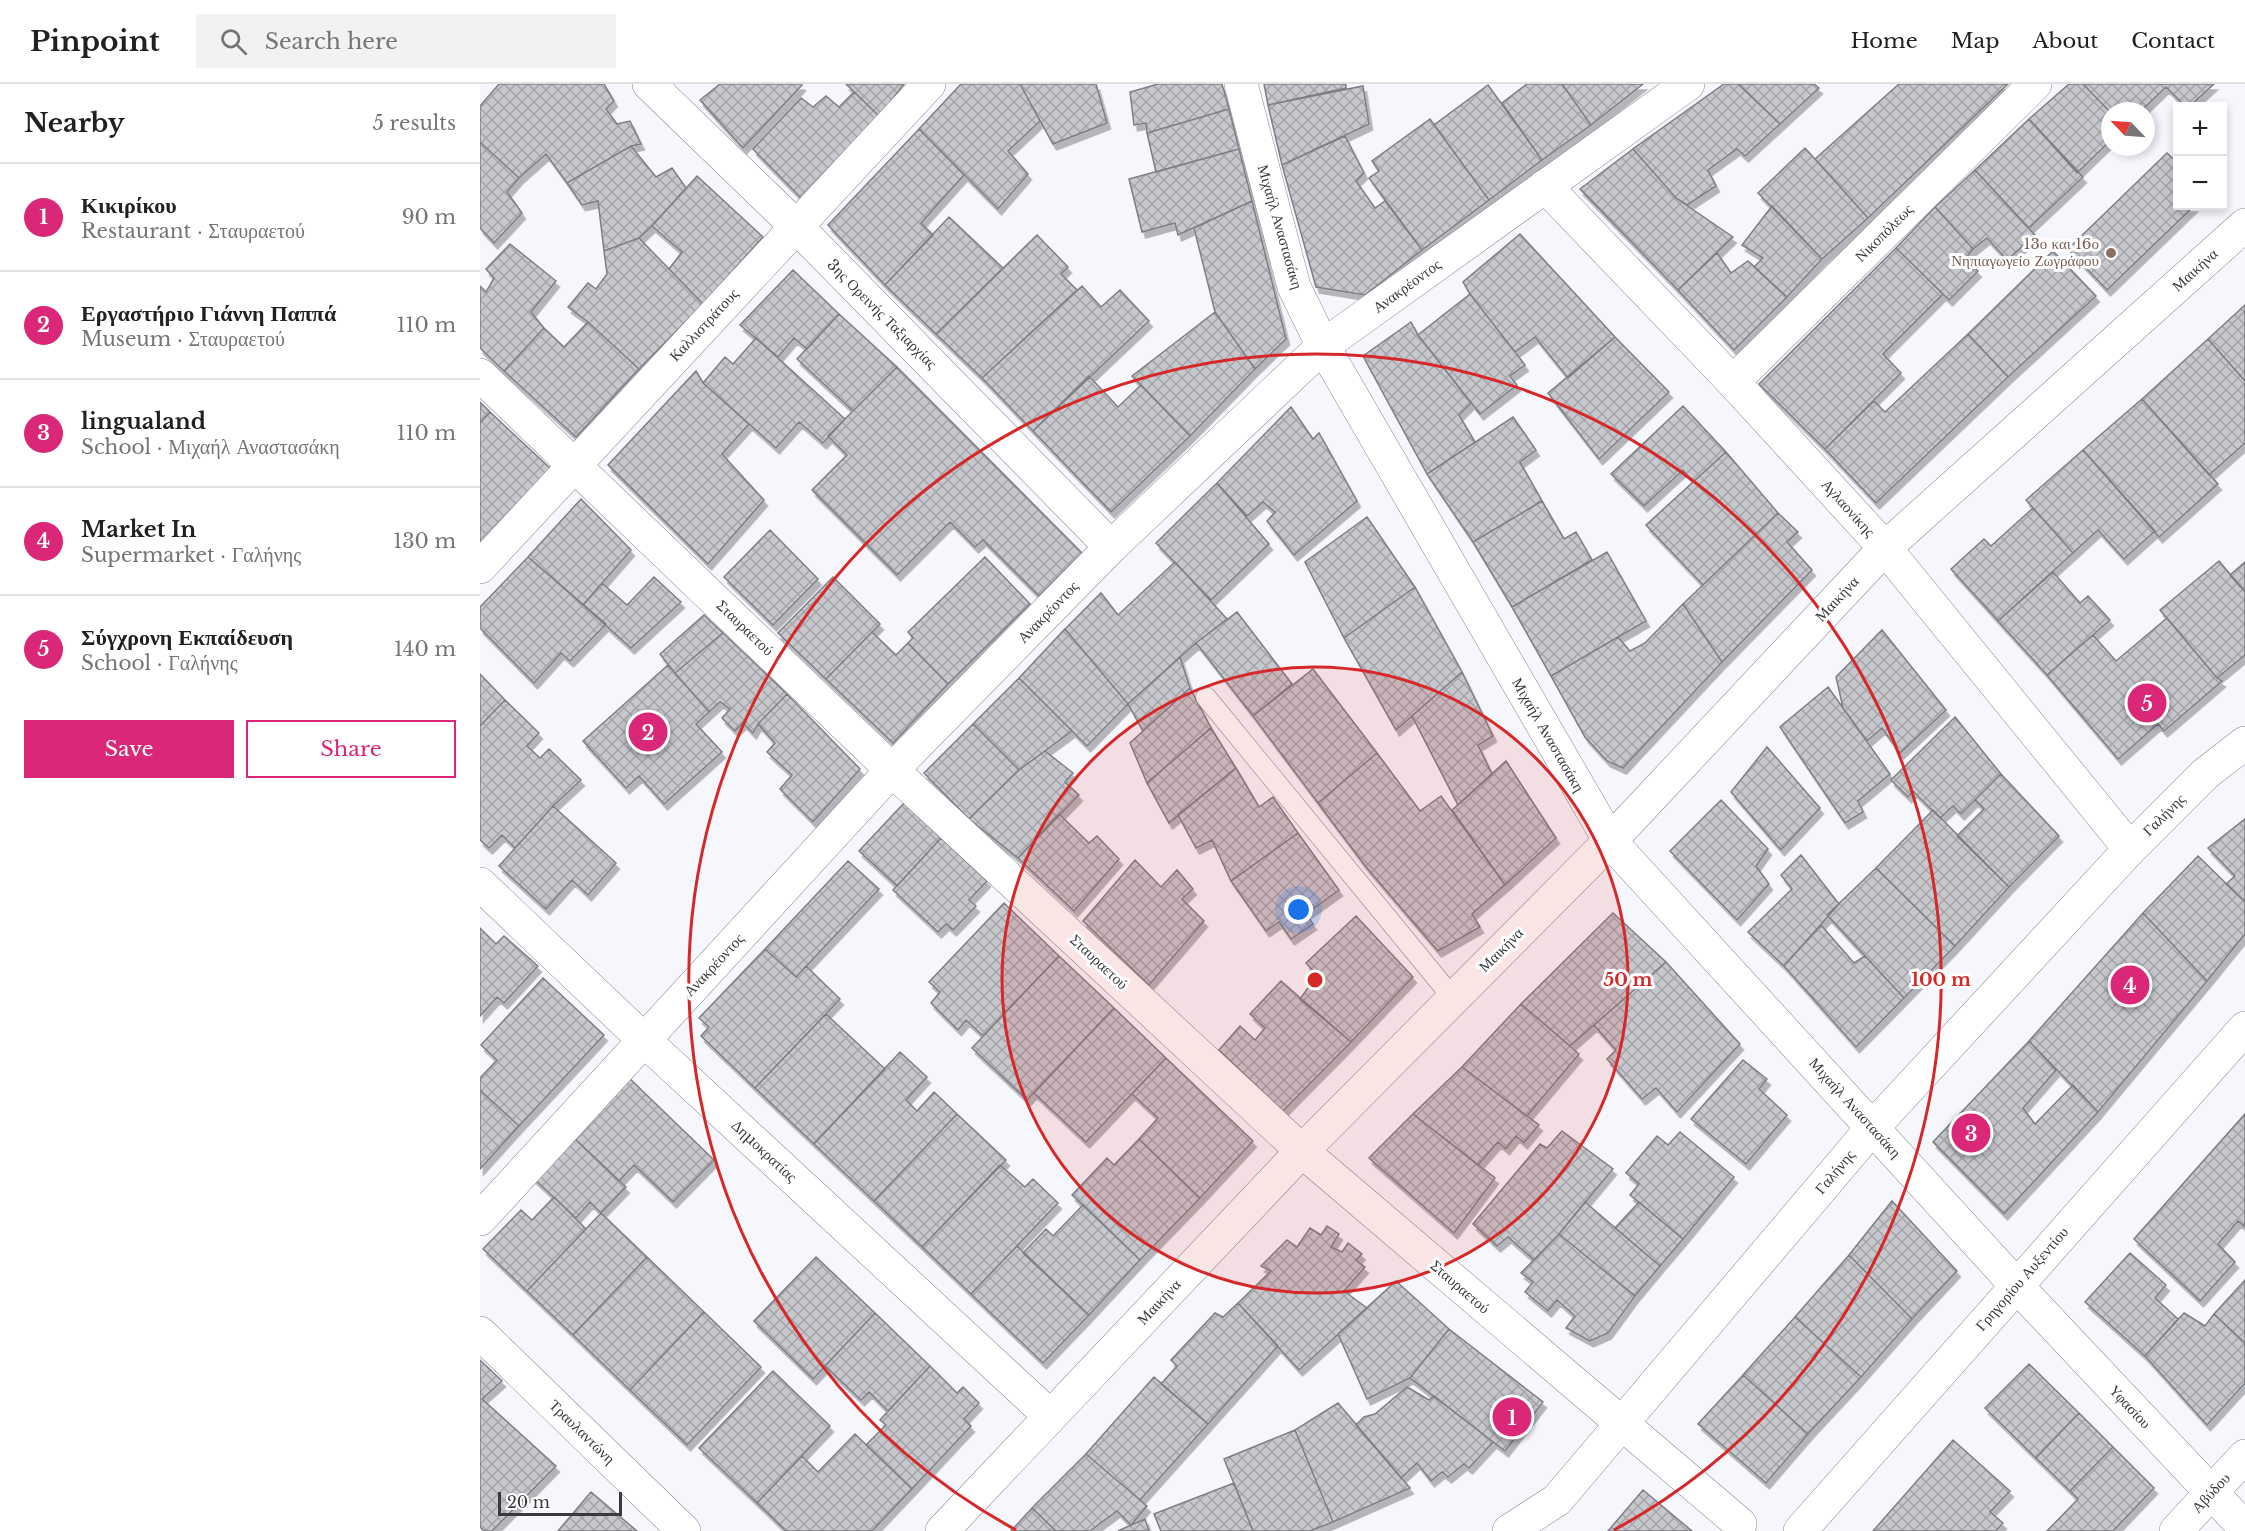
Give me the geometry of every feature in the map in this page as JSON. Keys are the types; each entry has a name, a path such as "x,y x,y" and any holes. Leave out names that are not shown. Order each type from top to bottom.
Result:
{"street":[{"name":"3ης Ορεινής Ταξιαρχίας","path":"649,84 795,226 1111,547"},
{"name":"Καλλιστράτους","path":"480,567 929,84"},
{"name":"Μιχαήλ Αναστασάκη","path":"1241,84 1294,287 1323,346 1610,841 2016,1285"},
{"name":"Νικοπόλεως","path":"1733,382 2035,84"},
{"name":"Ανακρέοντος","path":"480,1219 892,770 1111,547 1323,346 1678,87"},
{"name":"Αγλαονίκης","path":"1545,186 1733,382 1885,548 2130,849"},
{"name":"Μαικήνα","path":"942,1531 1302,1151 1610,841 1885,548 2245,225"},
{"name":"Σταυραετού","path":"480,375 892,770 1302,1151 1740,1524"},
{"name":"Γαλήνης","path":"1509,1531 1557,1500 1873,1127 2130,849 2205,774 2238,759"},
{"name":"Δημοκρατίας","path":"480,884 644,1040 1050,1416"},
{"name":"Γρηγορίου Αυξεντίου","path":"1800,1531 2245,1028"},
{"name":"Υφασίου","path":"2016,1285 2245,1528"},
{"name":"Τραυλαντώνη","path":"480,1333 684,1531"},
{"name":"Αβύδου","path":"2176,1531 2245,1456"}],"lane":[{"path":"1206,697 1453,998"}],"building":[{"path":"499,84 604,84 614,101 606,109 617,124 630,121 641,144 631,146 567,183 546,154 519,178 480,142 480,106"},
{"path":"720,84 802,85 743,148 700,100"},
{"path":"846,84 904,84 879,116"},
{"path":"961,84 1020,84 1040,121 1008,151 1028,174 998,209 919,129"},
{"path":"1020,84 1096,84 1107,123 1053,144"},
{"path":"1158,84 1222,84 1229,109 1147,133 1146,123 1134,125 1130,92"},
{"path":"1264,84 1346,84 1346,88 1268,105"},
{"path":"1527,84 1562,84 1591,125 1542,160 1502,103"},
{"path":"1562,84 1643,84 1591,125"},
{"path":"1724,84 1738,84 1780,124 1745,156 1737,149 1708,170 1716,186 1687,205 1676,198 1633,149"},
{"path":"1738,84 1814,84 1819,88 1780,124"},
{"path":"1899,84 2008,84 1868,218 1815,159"},
{"path":"2069,84 2083,84 2101,103 2101,150 2077,173 2029,119"},
{"path":"2083,84 2214,84 2194,102 2181,102 2166,87 2150,102 2101,103"},
{"path":"1488,85 1542,160 1489,200 1434,125"},
{"path":"1363,86 1369,124 1282,165 1268,105"},
{"path":"854,92 879,116 803,200 753,149 801,98 813,107 826,96 839,107"},
{"path":"1229,109 1239,149 1156,172 1147,133"},
{"path":"1430,119 1489,200 1422,250 1369,178 1379,171 1372,161"},
{"path":"2029,119 2083,177 2029,228 1975,170"},
{"path":"919,129 964,175 921,223 933,235 885,285 828,225"},
{"path":"1345,136 1364,173 1356,181 1375,208 1385,201 1422,250 1365,295 1316,287 1282,165"},
{"path":"480,142 519,178 507,192 522,213 494,243 480,228"},
{"path":"631,146 656,177 672,168 686,188 639,238 604,251 598,201 582,205 567,183"},
{"path":"1805,148 1868,218 1822,259 1758,193"},
{"path":"1239,149 1252,201 1178,235 1175,223 1142,232 1129,179"},
{"path":"1633,149 1676,198 1733,237 1678,290 1580,189"},
{"path":"2167,153 2173,158 2173,210 2190,210 2107,290 2068,249"},
{"path":"1975,170 2035,235 2007,260 1987,238 1973,249 1935,207"},
{"path":"697,176 763,237 703,304 669,269 682,252 652,226"},
{"path":"1252,201 1286,339 1255,369 1215,312 1194,228"},
{"path":"1772,206 1822,259 1787,297 1754,267 1763,258 1742,245"},
{"path":"1935,207 1973,249 1965,259 1978,271 1949,300 1896,248"},
{"path":"949,217 1003,268 936,334 885,285"},
{"path":"1520,234 1615,337 1568,378 1535,337 1515,352 1463,282"},
{"path":"1037,235 1068,267 1061,274 1077,290 982,378 936,334"},
{"path":"639,238 703,304 639,369 588,322 568,307 588,283 596,289 607,274 604,251"},
{"path":"510,244 556,281 531,312 544,328 504,371 480,348 480,286 486,292 494,278 486,269"},
{"path":"1896,248 1943,294 1883,354 1901,373 1825,449 1759,384"},
{"path":"2053,251 2096,296 2008,377 1968,334"},
{"path":"1717,253 1731,273 1748,261 1787,297 1734,350 1678,290"},
{"path":"793,270 839,314 807,349 794,338 778,357 740,325"},
{"path":"1082,286 1101,307 1120,290 1149,321 1033,431 982,378"},
{"path":"1470,294 1525,365 1510,376 1517,385 1480,414 1418,335"},
{"path":"2245,305 2245,381 2208,339"},
{"path":"1215,312 1255,369 1190,436 1132,376"},
{"path":"839,314 897,367 853,411 797,359"},
{"path":"588,322 639,369 576,437 504,371 544,328 564,347"},
{"path":"1411,322 1418,335 1471,403 1459,415 1475,442 1427,474 1363,356"},
{"path":"1968,334 2008,377 1876,503 1825,449 1874,401 1885,412"},
{"path":"1615,337 1669,392 1599,459 1548,393"},
{"path":"756,338 845,419 823,443 799,422 776,448 703,383 725,357 733,364"},
{"path":"2208,339 2245,381 2245,443 2209,475 2142,399"},
{"path":"897,367 1082,553 1039,596 983,540 975,547 950,522 897,575 812,490 847,455 828,436"},
{"path":"696,371 703,383 749,424 722,454 764,500 708,564 608,465"},
{"path":"1089,376 1118,407 1141,385 1190,436 1111,512 1033,431"},
{"path":"2142,399 2218,484 2159,537 2083,450"},
{"path":"480,402 490,412 480,423"},
{"path":"1683,406 1726,452 1693,482 1683,470 1644,506 1611,474"},
{"path":"1291,407 1313,439 1319,433 1357,501 1294,555 1267,521 1275,512 1263,502 1247,516 1217,483"},
{"path":"490,412 552,470 480,547 480,423"},
{"path":"1513,417 1536,450 1520,462 1542,501 1473,542 1427,474"},
{"path":"2083,450 2155,531 2124,559 2098,530 2073,553 2026,500"},
{"path":"1726,452 1778,513 1703,585 1646,525"},
{"path":"1217,483 1269,544 1211,600 1156,543"},
{"path":"581,499 631,550 583,605 528,557"},
{"path":"1542,501 1564,539 1576,532 1592,560 1512,607 1473,542"},
{"path":"2033,508 2073,553 1998,621 1951,569 1984,539 1991,546"},
{"path":"1778,513 1798,532 1787,542 1812,570 1722,662 1683,604"},
{"path":"1367,517 1415,587 1344,638 1305,562"},
{"path":"770,530 818,579 773,625 724,577"},
{"path":"1607,552 1646,621 1551,676 1512,607"},
{"path":"528,557 606,624 570,661 561,653 534,683 480,628 480,607"},
{"path":"985,557 1030,604 948,684 908,643 913,638 908,632"},
{"path":"2219,561 2245,592 2245,655 2217,678 2160,610"},
{"path":"1175,562 1227,619 1196,643 1128,704 1065,629 1101,593 1118,615"},
{"path":"2245,562 2245,592 2230,575"},
{"path":"2053,572 2080,603 2088,596 2110,620 2047,675 1998,621"},
{"path":"654,577 681,602 631,648 583,605 602,583 627,605"},
{"path":"833,577 880,624 826,679 778,633"},
{"path":"1415,587 1462,672 1396,730 1344,638"},
{"path":"1683,604 1722,662 1623,768 1607,761 1585,737 1551,676 1618,637 1630,651 1645,643"},
{"path":"1237,612 1292,684 1253,716 1196,643"},
{"path":"704,615 723,633 675,673 660,654"},
{"path":"2167,618 2222,681 2164,731 2158,724 2118,759 2047,675 2093,635 2116,661"},
{"path":"1065,629 1128,704 1087,746 1019,678"},
{"path":"1882,630 1946,710 1900,753 1882,728 1867,741 1843,708 1836,677"},
{"path":"872,632 896,655 908,643 948,684 893,743 826,679"},
{"path":"723,633 787,694 758,724 753,733 743,723 735,731 722,718 730,709 720,702 709,712 675,673"},
{"path":"1180,657 1190,688 1143,731 1128,704"},
{"path":"668,665 709,712 696,724 722,752 664,804 639,776 626,788 583,741"},
{"path":"1313,669 1377,753 1318,803 1253,716"},
{"path":"1462,672 1493,736 1478,745 1492,774 1458,805 1412,716"},
{"path":"480,674 505,700 480,726"},
{"path":"1019,678 1072,731 1019,770 973,724"},
{"path":"1828,687 1890,774 1858,801 1863,812 1845,823 1780,727"},
{"path":"1190,688 1211,728 1147,783 1130,743"},
{"path":"787,694 860,769 813,822 780,789 792,775 767,752 775,743 758,724"},
{"path":"505,700 539,733 527,746 540,758 549,749 581,780 553,806 515,848 502,835 489,848 480,840 480,726"},
{"path":"1955,717 2001,774 1961,814 1953,806 1940,818 1913,791 1908,797 1891,780"},
{"path":"973,724 1019,770 969,819 924,773"},
{"path":"1211,728 1236,768 1169,823 1147,783"},
{"path":"1767,747 1820,808 1781,850 1731,792"},
{"path":"1045,751 1073,773 1065,782 1079,795 1018,858 969,819 1019,770"},
{"path":"1377,753 1420,811 1441,796 1505,885 1472,914 1480,927 1438,951 1366,867 1318,803"},
{"path":"1506,761 1556,838 1505,885 1452,810"},
{"path":"1236,768 1259,807 1273,797 1298,833 1231,881 1212,840 1196,848 1178,815"},
{"path":"2001,774 2059,836 2009,887 1957,836 1984,809 1975,800"},
{"path":"1721,800 1768,849 1756,866 1769,884 1737,920 1670,851"},
{"path":"904,803 941,838 897,886 859,851"},
{"path":"553,806 616,863 588,895 572,880 546,909 499,866"},
{"path":"1933,810 2009,887 1955,946 1876,868"},
{"path":"1059,814 1089,843 1097,836 1119,859 1074,911 1018,858"},
{"path":"2245,819 2245,902 2226,884 2235,876 2208,848"},
{"path":"1298,833 1339,890 1306,914 1313,924 1291,939 1279,922 1266,931 1231,881"},
{"path":"941,838 987,881 969,900 976,906 953,930 946,924 938,932 893,890"},
{"path":"1801,855 1839,904 1784,966 1748,932 1792,889 1781,875"},
{"path":"2198,856 2245,902 2245,934 2207,981 2143,913"},
{"path":"1135,860 1161,887 1177,870 1193,889 1182,899 1204,921 1149,985 1083,921"},
{"path":"848,861 879,889 796,977 765,949"},
{"path":"1876,868 1955,946 1904,998 1827,915"},
{"path":"1004,903 1059,956 983,1036 966,1020 958,1030 931,1003 940,992 929,982"},
{"path":"1613,913 1666,962 1570,1046 1521,1004"},
{"path":"2143,913 2207,981 2098,1112 2029,1041"},
{"path":"1356,916 1413,977 1351,1042 1300,999 1317,975 1306,963"},
{"path":"1821,925 1854,963 1865,956 1904,998 1856,1047 1784,966"},
{"path":"480,928 496,944 504,936 538,966 504,1003 497,997 480,1016"},
{"path":"765,949 796,977 806,966 840,999 755,1088 701,1036 709,1027 699,1018"},
{"path":"1059,956 1114,1008 1027,1100 972,1048"},
{"path":"1666,962 1740,1044 1677,1112 1656,1088 1642,1099 1607,1059 1616,1050 1594,1025"},
{"path":"543,978 604,1035 519,1126 480,1090 480,1078 497,1060 481,1045"},
{"path":"1281,981 1351,1042 1283,1111 1219,1050 1240,1026 1255,1040 1265,1028 1250,1014"},
{"path":"1521,1004 1579,1054 1527,1116 1462,1067"},
{"path":"1114,1008 1166,1058 1086,1142 1034,1093"},
{"path":"826,1014 885,1069 814,1144 755,1088"},
{"path":"2029,1041 2056,1070 2023,1108 2035,1124 2073,1085 2098,1112 2004,1214 1933,1142"},
{"path":"900,1052 927,1077 906,1100 917,1111 934,1092 957,1114 874,1201 814,1144"},
{"path":"1166,1058 1253,1141 1200,1198 1139,1139 1158,1118 1132,1094"},
{"path":"1743,1060 1767,1079 1759,1089 1787,1115 1746,1164 1691,1119"},
{"path":"1462,1067 1539,1125 1524,1143 1516,1136 1506,1149 1498,1142 1478,1165 1413,1114"},
{"path":"626,1075 714,1160 673,1202 634,1165 619,1181 570,1134"},
{"path":"480,1090 519,1126 480,1169"},
{"path":"957,1114 1006,1160 922,1247 874,1201"},
{"path":"1413,1114 1495,1178 1454,1233 1369,1158"},
{"path":"2245,1114 2245,1227 2238,1221 2218,1244 2235,1262 2200,1301 2134,1239"},
{"path":"1562,1131 1613,1169 1559,1234 1534,1260 1508,1237 1497,1246 1473,1224 1540,1144 1547,1148"},
{"path":"1680,1132 1734,1177 1683,1239 1630,1195 1639,1184 1626,1173 1657,1136 1668,1145"},
{"path":"570,1134 626,1187 601,1213 590,1202 576,1218 530,1175"},
{"path":"1139,1139 1200,1198 1140,1260 1072,1195 1107,1158 1114,1165"},
{"path":"1000,1165 1025,1187 1033,1179 1058,1203 971,1294 922,1247"},
{"path":"554,1197 586,1229 527,1291 483,1249 521,1210 532,1220"},
{"path":"1892,1201 1957,1271 1912,1319 1849,1255"},
{"path":"1585,1202 1660,1266 1635,1296 1559,1234"},
{"path":"1639,1202 1683,1239 1660,1266 1615,1228"},
{"path":"1083,1205 1140,1260 1089,1315 1023,1253 1046,1229 1053,1236"},
{"path":"601,1213 647,1257 573,1335 527,1291"},
{"path":"1327,1226 1339,1234 1331,1247 1342,1252 1348,1243 1362,1254 1356,1260 1365,1267 1344,1291 1367,1308 1299,1370 1238,1303 1271,1271 1261,1266 1287,1240 1297,1247 1310,1228 1321,1235"},
{"path":"1559,1234 1635,1296 1608,1333 1590,1341 1566,1328 1575,1316 1557,1300 1548,1311 1525,1292 1533,1282 1521,1273"},
{"path":"1017,1246 1089,1315 1043,1363 971,1294"},
{"path":"2130,1253 2166,1285 2155,1298 2178,1319 2145,1356 2085,1302"},
{"path":"1849,1255 1912,1319 1861,1377 1795,1317"},
{"path":"647,1257 704,1312 630,1390 573,1335"},
{"path":"816,1257 875,1313 813,1379 754,1321"},
{"path":"2245,1280 2245,1343 2214,1314"},
{"path":"1396,1281 1449,1329 1410,1378 1367,1399 1338,1334"},
{"path":"1238,1303 1278,1346 1208,1424 1161,1384 1177,1366 1171,1360 1215,1313 1223,1317"},
{"path":"704,1312 761,1367 687,1445 630,1390"},
{"path":"875,1313 930,1366 888,1411 869,1392 861,1400 825,1366"},
{"path":"2184,1313 2205,1326 2214,1314 2245,1343 2245,1383 2207,1425 2145,1356"},
{"path":"1795,1317 1861,1377 1808,1434 1743,1375"},
{"path":"1449,1329 1543,1402 1505,1451 1410,1378"},
{"path":"480,1360 502,1381 482,1399 556,1466 492,1531 484,1531 480,1527"},
{"path":"2029,1364 2079,1413 2036,1458 1985,1408"},
{"path":"930,1366 957,1393 963,1387 979,1403 964,1419 971,1426 912,1489 866,1445 886,1425 880,1420"},
{"path":"773,1371 830,1426 757,1503 699,1448"},
{"path":"1743,1375 1808,1434 1766,1483 1698,1424"},
{"path":"1154,1377 1208,1424 1140,1500 1086,1454"},
{"path":"1407,1387 1429,1400 1434,1396 1493,1442 1469,1468 1464,1464 1448,1477 1442,1472 1431,1481 1417,1463 1401,1478 1356,1425 1364,1417 1375,1414"},
{"path":"1338,1403 1410,1488 1333,1522 1295,1430"},
{"path":"2079,1413 2113,1447 2070,1491 2036,1458"},
{"path":"1295,1430 1333,1522 1310,1531 1253,1531 1224,1459"},
{"path":"855,1434 912,1489 872,1531 786,1531 757,1503 802,1456 818,1472"},
{"path":"1953,1440 2010,1491 1990,1512 2003,1523 1996,1531 1873,1531"},
{"path":"2113,1447 2154,1488 2113,1531 2047,1531 2078,1499 2070,1491"},
{"path":"1086,1454 1147,1506 1131,1525 1117,1511 1090,1531 1056,1531 1032,1508"},
{"path":"1234,1483 1253,1531 1161,1531 1154,1514"},
{"path":"1643,1490 1692,1531 1608,1531"},
{"path":"591,1492 637,1531 558,1531"},
{"path":"1032,1508 1056,1531 1011,1531"},
{"path":"1145,1519 1149,1531 1118,1531 1131,1525"}],"place":[{"name":"13ο και 16ο Νηπιαγωγείο Ζωγράφου","path":"2111,253"},
{"name":"Σύγχρονη Εκπαίδευση","path":"2147,703"},
{"name":"Εργαστήριο Γιάννη Παππά","path":"648,732"},
{"name":"Market In","path":"2130,985"},
{"name":"lingualand","path":"1971,1133"},
{"name":"Κικιρίκου","path":"1512,1417"}]}
